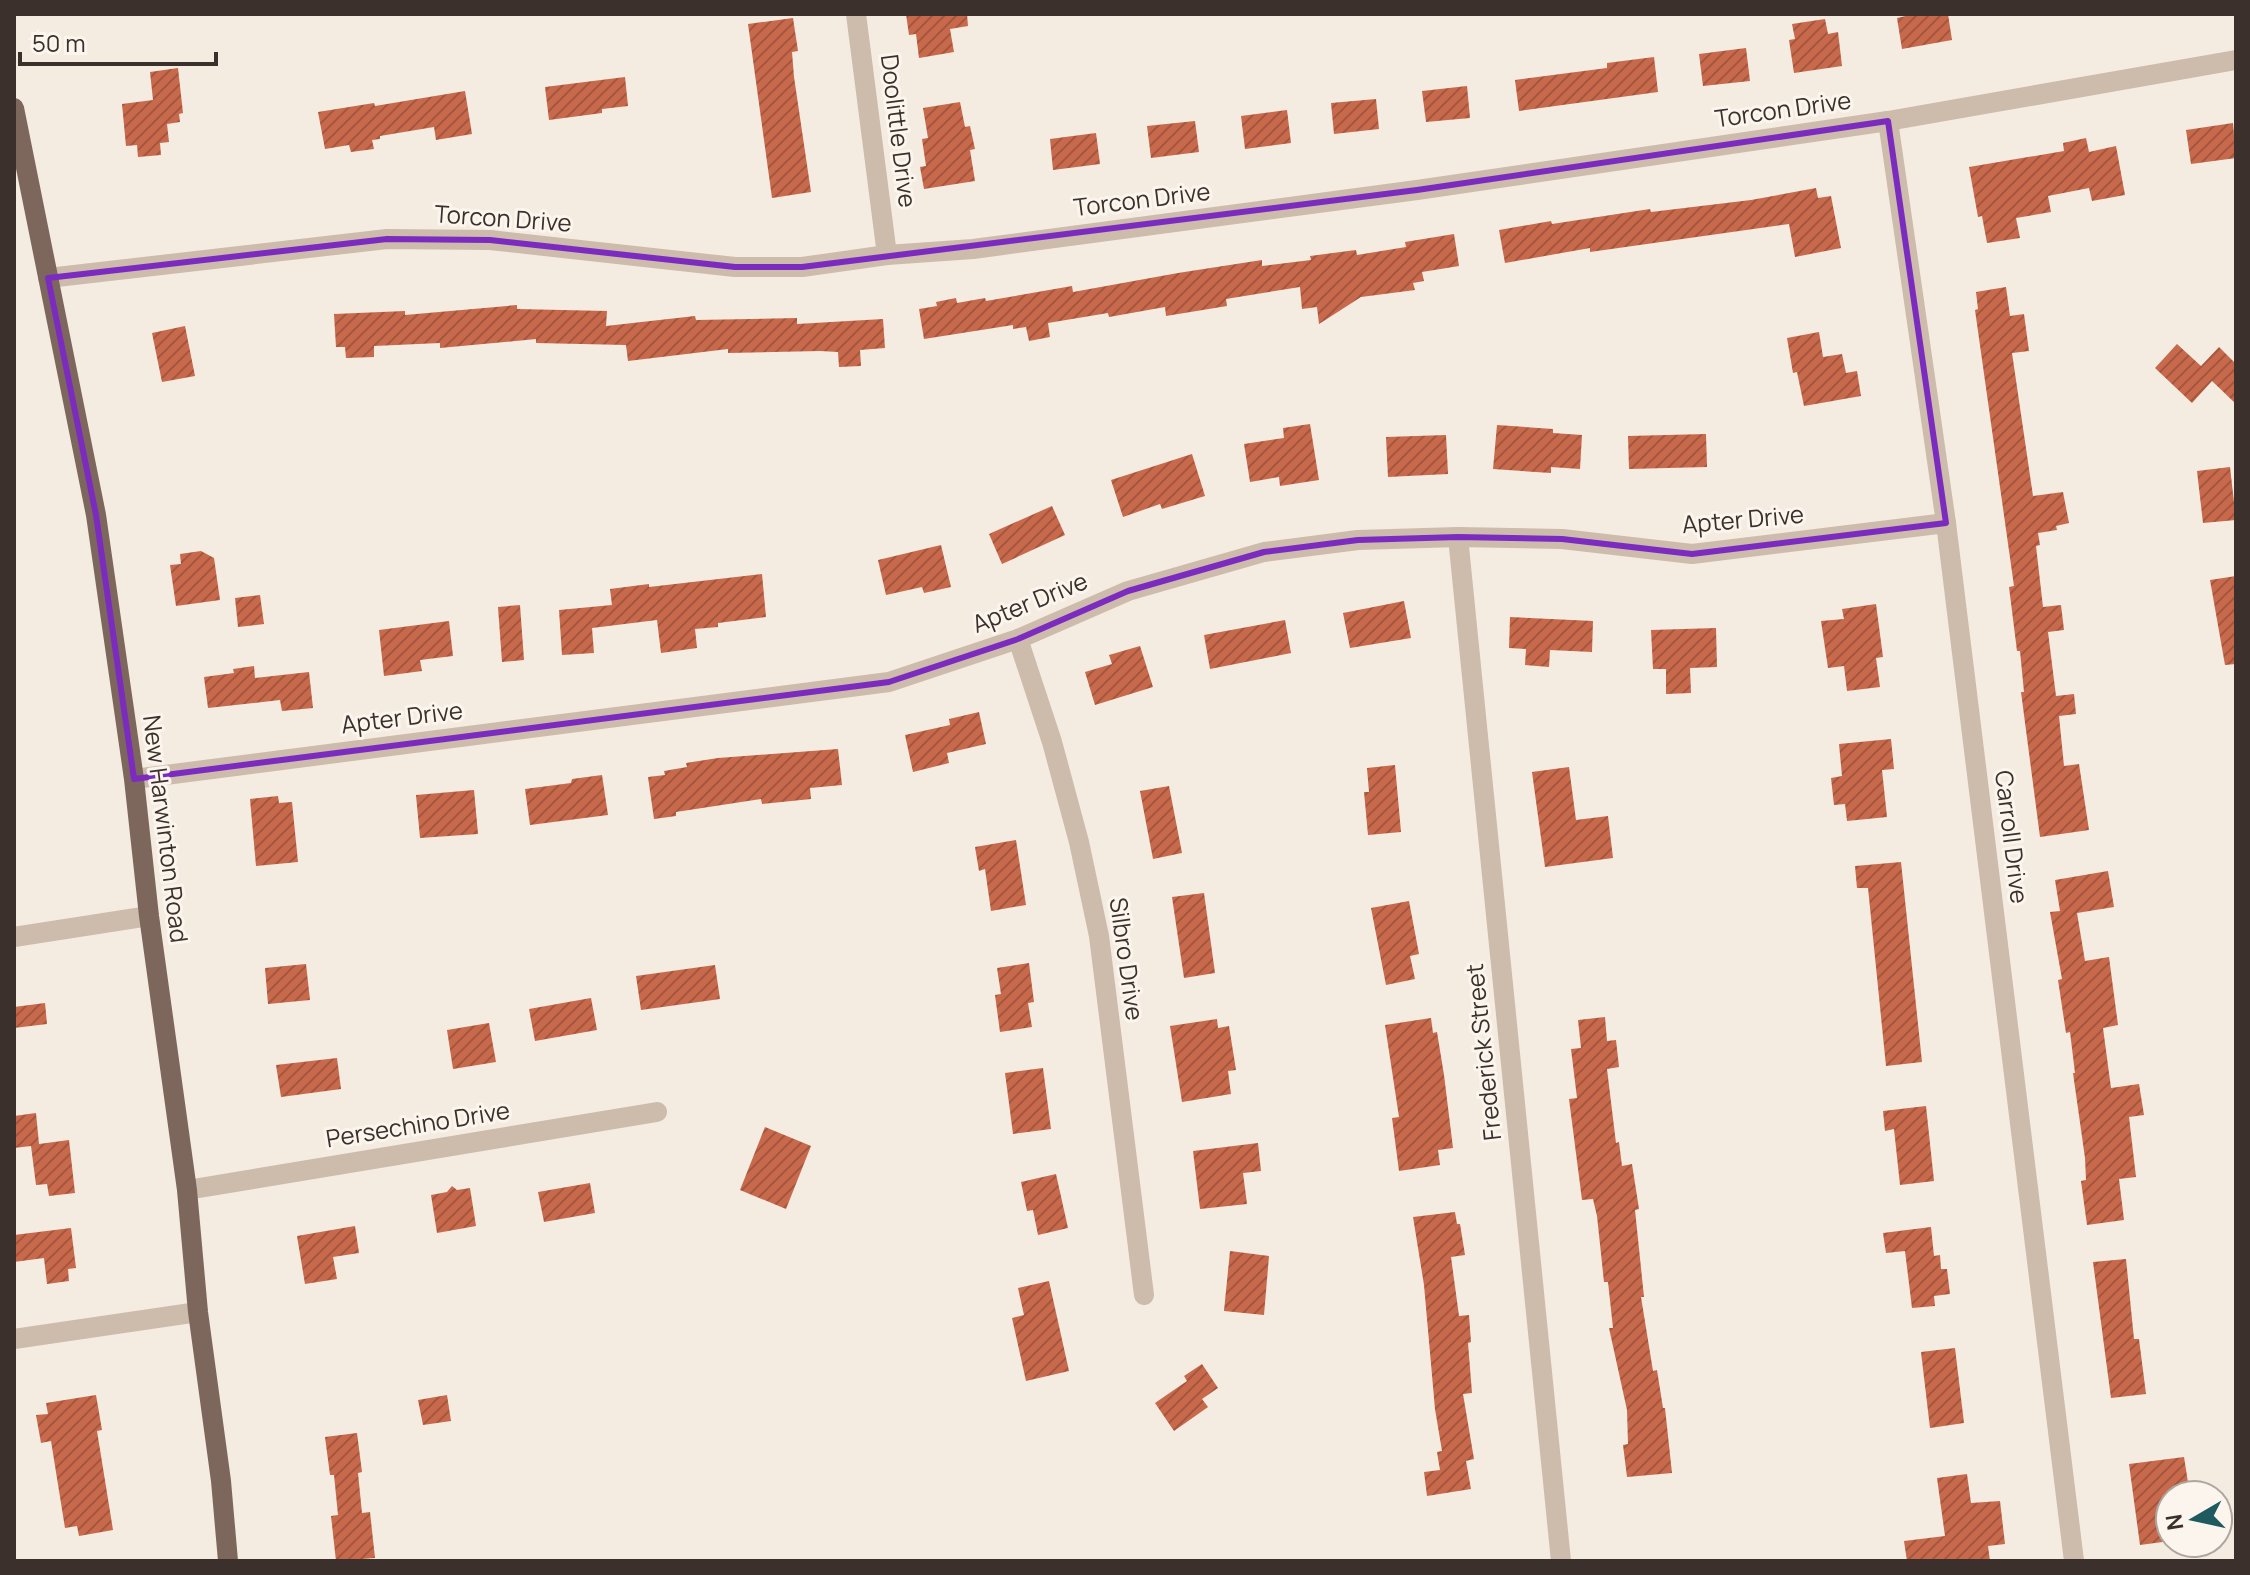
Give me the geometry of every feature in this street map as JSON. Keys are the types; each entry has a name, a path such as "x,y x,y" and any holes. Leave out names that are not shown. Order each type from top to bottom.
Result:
{"main road":[{"name":"New Harwinton Road","path":"14,108 96,515 187,1190 198,1312 221,1481 228,1561"}],"street":[{"name":"Doolittle Drive","path":"856,14 887,255"},
{"name":"Torcon Drive","path":"48,278 387,239 490,240 735,267 802,267 887,255 973,249 1417,190 1888,121 2236,60"},
{"name":"Carroll Drive","path":"1888,121 1946,523 2074,1561"},
{"name":"Apter Drive","path":"134,779 889,682 1018,639 1128,591 1264,552 1358,540 1458,537 1562,539 1692,554 1946,523"},
{"name":"Frederick Street","path":"1458,537 1561,1561"},
{"name":"Silbro Drive","path":"1018,639 1052,742 1079,842 1099,936 1144,1295"},
{"path":"14,937 149,916"},
{"name":"Persechino Drive","path":"187,1190 657,1112"},
{"path":"14,1339 198,1312"}],"highlighted area":[{"path":"1888,121 1946,523 1692,554 1562,539 1458,537 1358,540 1264,552 1128,591 1018,639 889,682 134,779 96,515 48,278 387,239 490,240 735,267 802,267 1417,190"}],"building":[{"path":"906,14 967,14 968,26 950,29 954,52 919,58 916,34 909,35"},
{"path":"1906,14 1948,14 1952,40 1902,49 1897,18"},
{"path":"793,18 798,51 792,52 794,77 811,192 772,198 748,24"},
{"path":"1825,19 1828,34 1838,32 1842,66 1794,73 1789,40 1795,39 1792,24"},
{"path":"1746,48 1750,81 1703,86 1699,54"},
{"path":"1654,57 1658,92 1519,111 1515,80 1607,68 1607,63"},
{"path":"178,68 183,113 179,114 180,122 167,124 169,142 160,143 161,155 138,157 137,145 126,146 122,104 153,100 150,72"},
{"path":"625,77 628,106 549,120 545,87"},
{"path":"1467,86 1470,118 1426,122 1422,91"},
{"path":"465,91 472,134 436,140 434,127 380,136 380,139 372,140 374,149 351,152 349,145 325,149 318,112"},
{"path":"1376,99 1379,129 1334,134 1331,103"},
{"path":"960,102 965,127 970,126 975,149 970,150 975,181 924,189 920,167 926,166 922,139 928,138 923,108"},
{"path":"1287,110 1291,143 1245,149 1241,116"},
{"path":"1195,121 1199,152 1151,158 1147,126"},
{"path":"2233,123 2236,158 2191,164 2186,130"},
{"path":"1096,133 1100,164 1053,170 1050,139"},
{"path":"2086,138 2089,152 2116,146 2125,195 2092,201 2089,188 2048,196 2051,212 2016,218 2020,238 1987,243 1982,216 1978,217 1969,167 2064,151 2063,143"},
{"path":"1816,188 1818,198 1831,196 1841,248 1795,257 1789,224 1590,252 1590,248 1505,263 1499,230 1650,209 1651,212 1751,200"},
{"path":"1454,234 1459,266 1422,272 1424,281 1413,283 1415,290 1361,297 1319,324 1317,307 1302,309 1300,287 1226,299 1227,306 1166,316 1165,307 1048,323 1050,337 1029,341 1026,327 1013,329 1013,325 924,339 919,309 956,298 957,303 985,298 986,301 1072,286 1073,292 1262,260 1262,266 1356,250 1357,255 1406,247 1405,242"},
{"path":"2006,287 2010,316 2024,314 2029,351 2012,353 2033,496 2063,492 2069,523 2056,526 2057,530 2038,533 2040,545 2036,546 2043,607 2061,605 2064,630 2048,632 2056,696 2074,694 2076,714 2059,716 2064,766 2079,764 2089,830 2040,837 2021,692 2024,692 2020,651 2017,651 2009,587 2014,586 1975,310 1978,309 1976,292"},
{"path":"517,305 517,309 607,311 606,326 695,316 696,320 797,318 797,324 883,319 885,348 860,350 861,366 839,367 838,352 728,353 728,349 628,361 626,345 536,343 536,339 440,348 440,343 374,346 374,357 346,358 345,347 336,347 334,314 405,311 405,315"},
{"path":"185,326 195,376 162,382 152,333"},
{"path":"1819,332 1823,357 1842,354 1846,373 1857,371 1861,396 1804,406 1797,372 1793,373 1787,338"},
{"path":"2177,344 2201,366 2219,347 2236,364 2236,404 2212,381 2192,403 2155,368"},
{"path":"1310,424 1319,480 1280,486 1279,477 1250,482 1244,444 1284,438 1283,428"},
{"path":"1497,425 1553,429 1553,433 1582,435 1580,469 1551,467 1551,473 1493,469"},
{"path":"1706,434 1707,467 1629,469 1628,436"},
{"path":"1446,435 1448,474 1388,477 1386,437"},
{"path":"1192,454 1205,496 1162,509 1160,504 1123,517 1111,480"},
{"path":"2230,467 2236,520 2203,523 2197,471"},
{"path":"1052,506 1065,535 1002,564 989,534"},
{"path":"941,545 951,587 924,593 922,587 886,595 878,560"},
{"path":"201,551 214,558 220,600 176,606 170,565 181,564 180,554"},
{"path":"762,574 766,617 695,629 697,648 661,653 657,620 592,628 594,653 562,655 559,610 612,605 610,589"},
{"path":"2236,576 2236,664 2225,665 2210,580"},
{"path":"260,595 264,624 238,627 235,598"},
{"path":"1404,601 1411,638 1350,648 1343,613"},
{"path":"1876,604 1883,657 1876,658 1880,687 1847,691 1844,666 1828,668 1821,621 1844,619 1842,609"},
{"path":"520,605 524,660 502,662 498,607"},
{"path":"1510,617 1593,621 1592,652 1550,650 1549,667 1525,665 1526,649 1509,648"},
{"path":"1285,620 1291,653 1210,669 1204,635"},
{"path":"449,621 453,656 420,660 422,671 384,676 379,630"},
{"path":"1716,628 1717,667 1690,668 1691,693 1666,694 1666,669 1653,669 1651,630"},
{"path":"1140,646 1153,687 1095,705 1085,672 1112,664 1109,655"},
{"path":"254,666 255,678 309,672 313,708 282,711 280,700 208,708 204,677 234,673 233,669"},
{"path":"979,712 986,744 947,753 949,763 913,772 905,735 950,725 949,719"},
{"path":"1891,739 1894,769 1882,770 1887,817 1847,821 1845,804 1834,805 1831,778 1842,776 1839,744"},
{"path":"838,749 842,785 810,788 811,799 762,804 761,799 676,812 676,816 654,819 648,777 687,767 686,763 718,758"},
{"path":"1395,765 1401,832 1368,835 1364,792 1369,792 1367,768"},
{"path":"1569,767 1576,820 1608,816 1613,858 1545,867 1532,772"},
{"path":"602,775 608,815 530,825 525,789"},
{"path":"1169,786 1182,853 1153,859 1140,791"},
{"path":"474,790 478,834 420,838 416,795"},
{"path":"278,796 279,803 292,802 298,862 256,866 250,799"},
{"path":"1016,840 1026,905 991,911 985,869 979,871 975,847"},
{"path":"1901,862 1922,1062 1886,1066 1868,888 1857,888 1855,866"},
{"path":"2108,871 2114,907 2077,913 2085,961 2109,957 2118,1025 2103,1028 2111,1088 2139,1084 2144,1115 2129,1117 2136,1177 2119,1179 2124,1220 2087,1225 2081,1181 2086,1180 2085,1158 2075,1073 2070,1032 2066,1033 2058,980 2062,979 2050,912 2060,911 2055,880"},
{"path":"1204,893 1215,973 1184,978 1172,897"},
{"path":"1409,901 1419,954 1410,956 1415,979 1386,985 1371,908"},
{"path":"1029,963 1034,1002 1028,1003 1032,1027 1000,1032 995,995 1001,994 997,968"},
{"path":"306,964 310,1000 268,1004 265,968"},
{"path":"715,965 720,999 641,1010 636,976"},
{"path":"591,998 597,1030 535,1041 529,1009"},
{"path":"45,1003 47,1024 14,1028 14,1007"},
{"path":"1605,1017 1607,1041 1616,1040 1619,1067 1607,1069 1616,1143 1619,1142 1622,1166 1632,1164 1639,1209 1635,1210 1644,1297 1641,1297 1653,1371 1657,1370 1665,1408 1672,1473 1627,1477 1623,1445 1628,1444 1627,1410 1609,1328 1613,1328 1608,1282 1604,1282 1593,1199 1582,1200 1569,1099 1577,1098 1571,1049 1581,1048 1578,1020"},
{"path":"1431,1018 1433,1033 1437,1032 1453,1148 1438,1150 1440,1165 1399,1171 1392,1118 1399,1117 1385,1025"},
{"path":"1217,1019 1218,1028 1229,1026 1236,1070 1228,1071 1231,1094 1182,1102 1170,1026"},
{"path":"489,1023 496,1062 453,1069 447,1030"},
{"path":"337,1058 341,1089 281,1097 276,1065"},
{"path":"1043,1068 1051,1129 1013,1134 1005,1073"},
{"path":"1926,1106 1934,1181 1900,1185 1894,1129 1885,1131 1883,1111"},
{"path":"36,1113 39,1144 69,1140 75,1193 49,1196 47,1184 36,1185 31,1146 14,1148 14,1116"},
{"path":"765,1127 811,1146 786,1209 740,1190"},
{"path":"1258,1143 1261,1171 1243,1173 1247,1204 1200,1209 1193,1151"},
{"path":"1056,1174 1068,1228 1038,1235 1033,1210 1027,1211 1021,1182"},
{"path":"590,1183 595,1213 544,1222 538,1192"},
{"path":"452,1186 457,1190 470,1188 476,1226 437,1233 431,1195 447,1192"},
{"path":"1455,1212 1465,1255 1451,1257 1459,1316 1469,1315 1472,1393 1463,1394 1474,1459 1466,1461 1471,1489 1427,1496 1424,1472 1440,1470 1437,1452 1442,1451 1435,1409 1424,1285 1413,1217"},
{"path":"355,1226 359,1253 333,1257 337,1279 305,1284 297,1236"},
{"path":"1931,1227 1934,1256 1940,1255 1941,1269 1947,1269 1950,1294 1934,1296 1935,1306 1912,1308 1905,1251 1886,1253 1883,1233"},
{"path":"71,1228 76,1268 68,1269 69,1281 47,1284 44,1258 14,1262 14,1235"},
{"path":"1230,1251 1269,1256 1264,1315 1224,1311"},
{"path":"2126,1259 2134,1339 2139,1339 2146,1394 2111,1398 2093,1262"},
{"path":"1049,1281 1069,1371 1026,1381 1012,1318 1024,1315 1018,1288"},
{"path":"1955,1348 1964,1423 1930,1428 1921,1352"},
{"path":"1202,1364 1218,1388 1202,1399 1208,1407 1174,1431 1155,1403 1187,1381 1184,1376"},
{"path":"96,1395 102,1430 97,1431 113,1530 79,1536 77,1526 65,1528 51,1441 41,1443 36,1415 48,1414 46,1403"},
{"path":"447,1395 451,1421 423,1425 418,1400"},
{"path":"357,1433 362,1472 358,1473 362,1513 370,1512 375,1558 336,1561 331,1516 338,1515 334,1475 330,1475 325,1437"},
{"path":"2184,1457 2187,1479 2154,1479 2154,1543 2140,1545 2129,1464"},
{"path":"1967,1474 1971,1503 2000,1501 2005,1544 1988,1546 1990,1561 1907,1561 1904,1541 1945,1536 1937,1478"}]}
